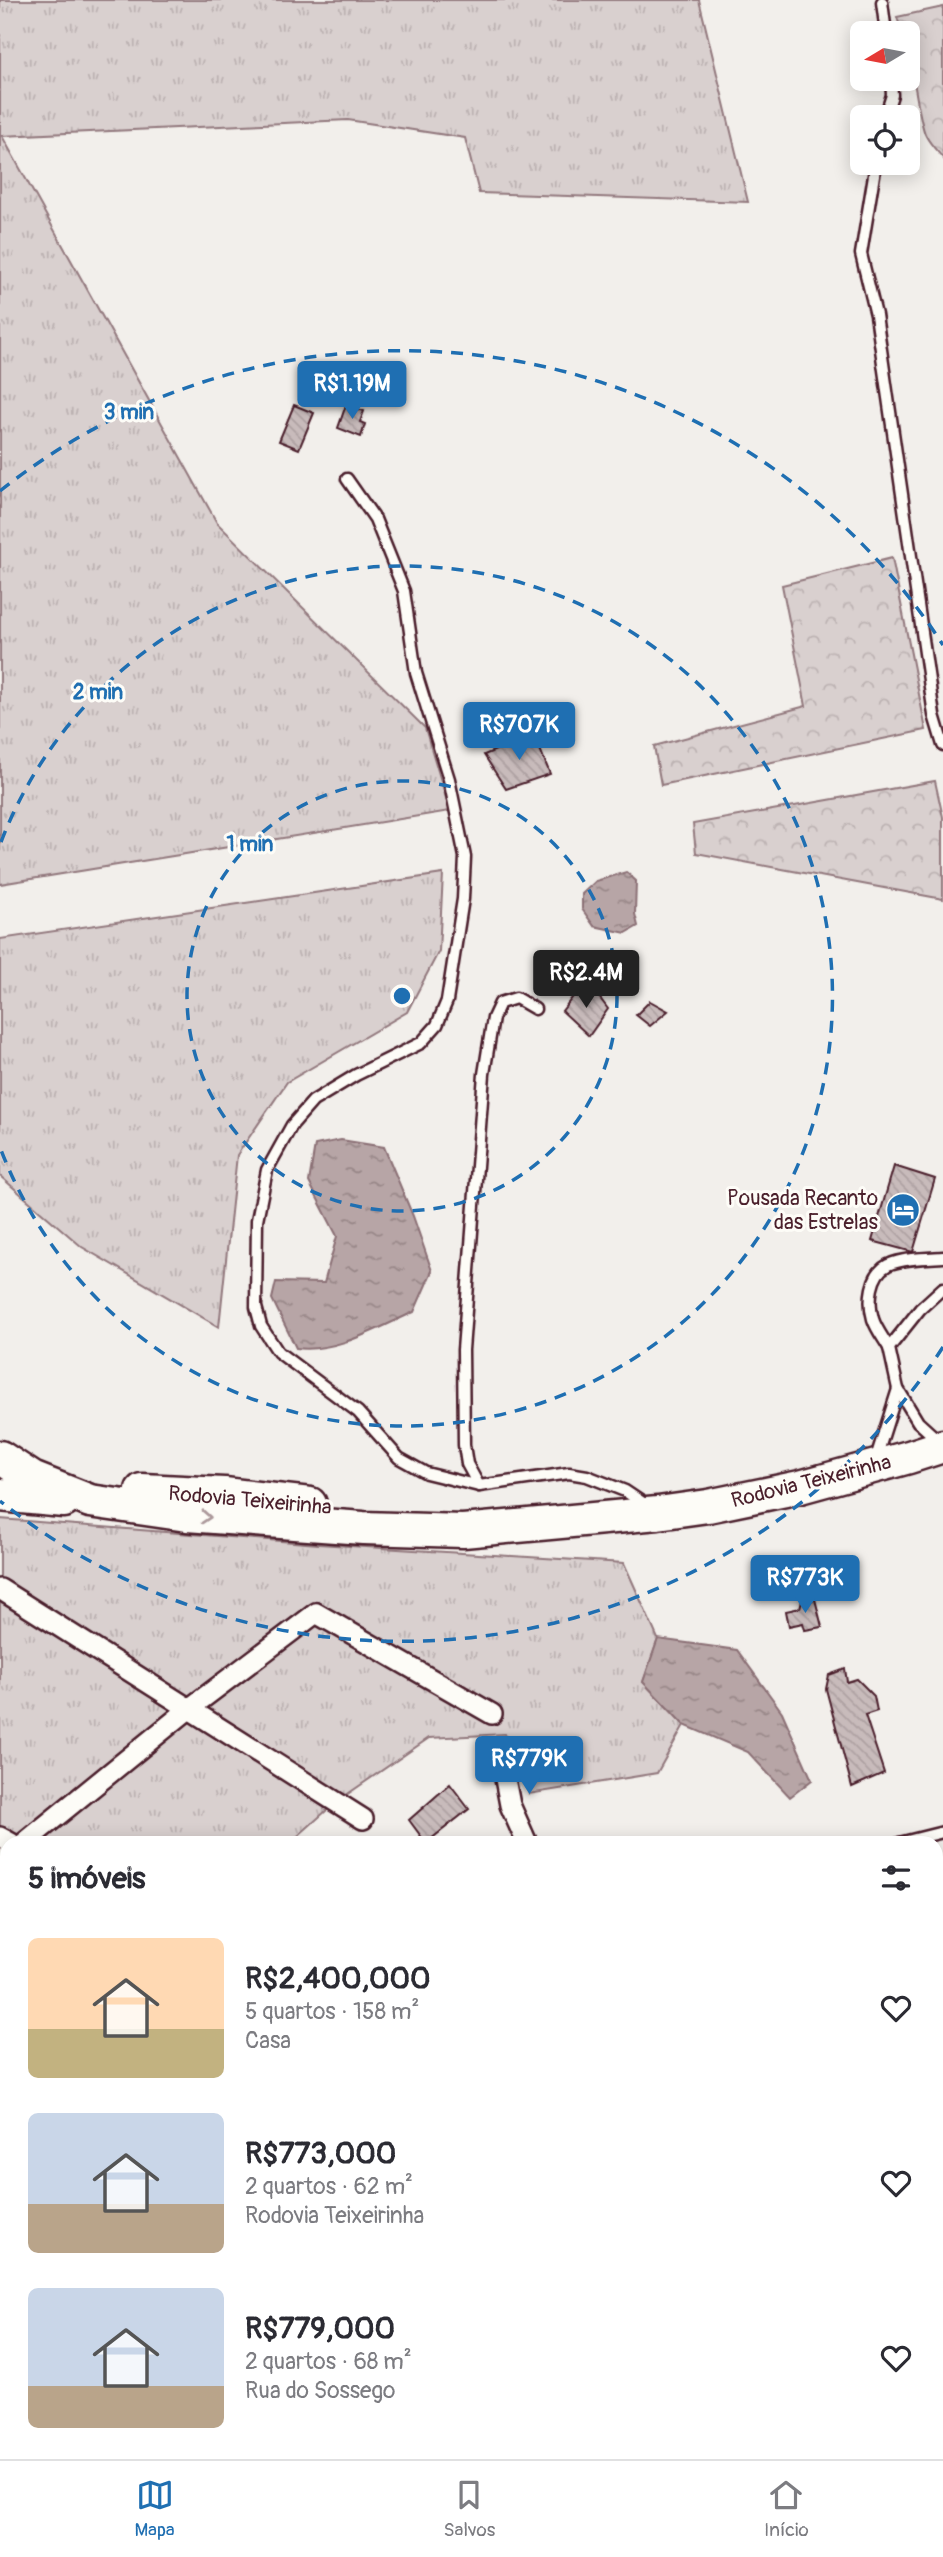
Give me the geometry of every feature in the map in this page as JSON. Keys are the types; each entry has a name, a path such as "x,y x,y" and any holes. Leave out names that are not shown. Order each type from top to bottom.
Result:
{"main road":[{"name":"Rodovia Teixeirinha","path":"1,1443 32,1478 90,1501 187,1515 363,1528 463,1531 708,1506 787,1489 943,1445"},
{"name":"Rodovia Teixeirinha","path":"1,1443 72,1474 110,1485 156,1492 224,1494 510,1525"},
{"path":"0,1495 90,1501"}],"street":[{"path":"0,1589 363,1819"},
{"path":"33,1836 190,1708 316,1613 492,1714"},
{"path":"501,1758 510,1805 524,1836"}],"lane":[{"path":"882,2 884,21"},
{"path":"874,175 861,254 876,315 932,701 943,745"},
{"path":"347,479 374,519 404,591 416,673 449,779 464,857 463,899 447,1001 437,1025 421,1043 356,1075 313,1101 292,1125 267,1170 257,1220 256,1307 261,1326 278,1352 358,1412 399,1458 425,1473 479,1486 569,1474 587,1476 625,1491 659,1513"},
{"path":"479,1486 467,1464 464,1445 463,1350 484,1074 493,1018 500,1003 516,998 535,1009"},
{"path":"943,1257 891,1264 883,1269 873,1282 871,1294 873,1319 889,1348 898,1389 918,1422 943,1445"},
{"path":"889,1348 920,1309 943,1288"},
{"path":"871,1467 880,1450 898,1389"}],"green space":[{"path":"0,0 699,0 748,202 479,193 465,138 348,120 2,136 217,523 425,728 450,811 0,884"},
{"path":"943,7 943,158 926,136 916,91 920,91 920,21 898,21 897,17"},
{"path":"892,558 926,730 661,785 654,746 806,706 782,585"},
{"path":"935,781 943,817 943,899 696,853 693,824"},
{"path":"443,874 439,951 407,1012 287,1082 237,1155 219,1327 82,1247 0,1176 0,939"},
{"path":"0,1519 318,1544 624,1563 658,1639 643,1682 684,1725 657,1773 529,1794 505,1734 429,1738 336,1802 298,1836 0,1836"}],"water":[{"path":"626,872 636,881 635,914 638,926 626,933 594,926 582,909 582,894 596,881"},
{"path":"341,1140 384,1147 413,1216 432,1271 414,1312 341,1343 311,1349 296,1348 272,1299 276,1282 324,1283 337,1236 309,1182 315,1145"},
{"path":"658,1639 737,1650 782,1712 812,1780 790,1797 748,1752 684,1725 643,1682"}],"building":[{"path":"294,405 314,413 299,449 279,441"},
{"path":"346,405 364,411 360,422 365,424 361,437 338,428"},
{"path":"534,734 550,774 506,789 484,755"},
{"path":"579,989 593,989 608,1009 589,1036 562,1011"},
{"path":"650,1001 668,1011 650,1026 636,1015"},
{"name":"Pousada Recanto das Estrelas","path":"894,1166 935,1179 913,1252 872,1241"},
{"path":"815,1599 822,1627 805,1630 803,1623 789,1626 786,1611 800,1608 802,1600"},
{"path":"845,1669 847,1682 857,1679 874,1696 877,1711 865,1715 884,1773 852,1787 826,1689 829,1675"},
{"path":"450,1784 469,1809 435,1836 421,1836 409,1820"}],"place":[{"name":"Pousada Recanto das Estrelas","path":"903,1210"}]}
